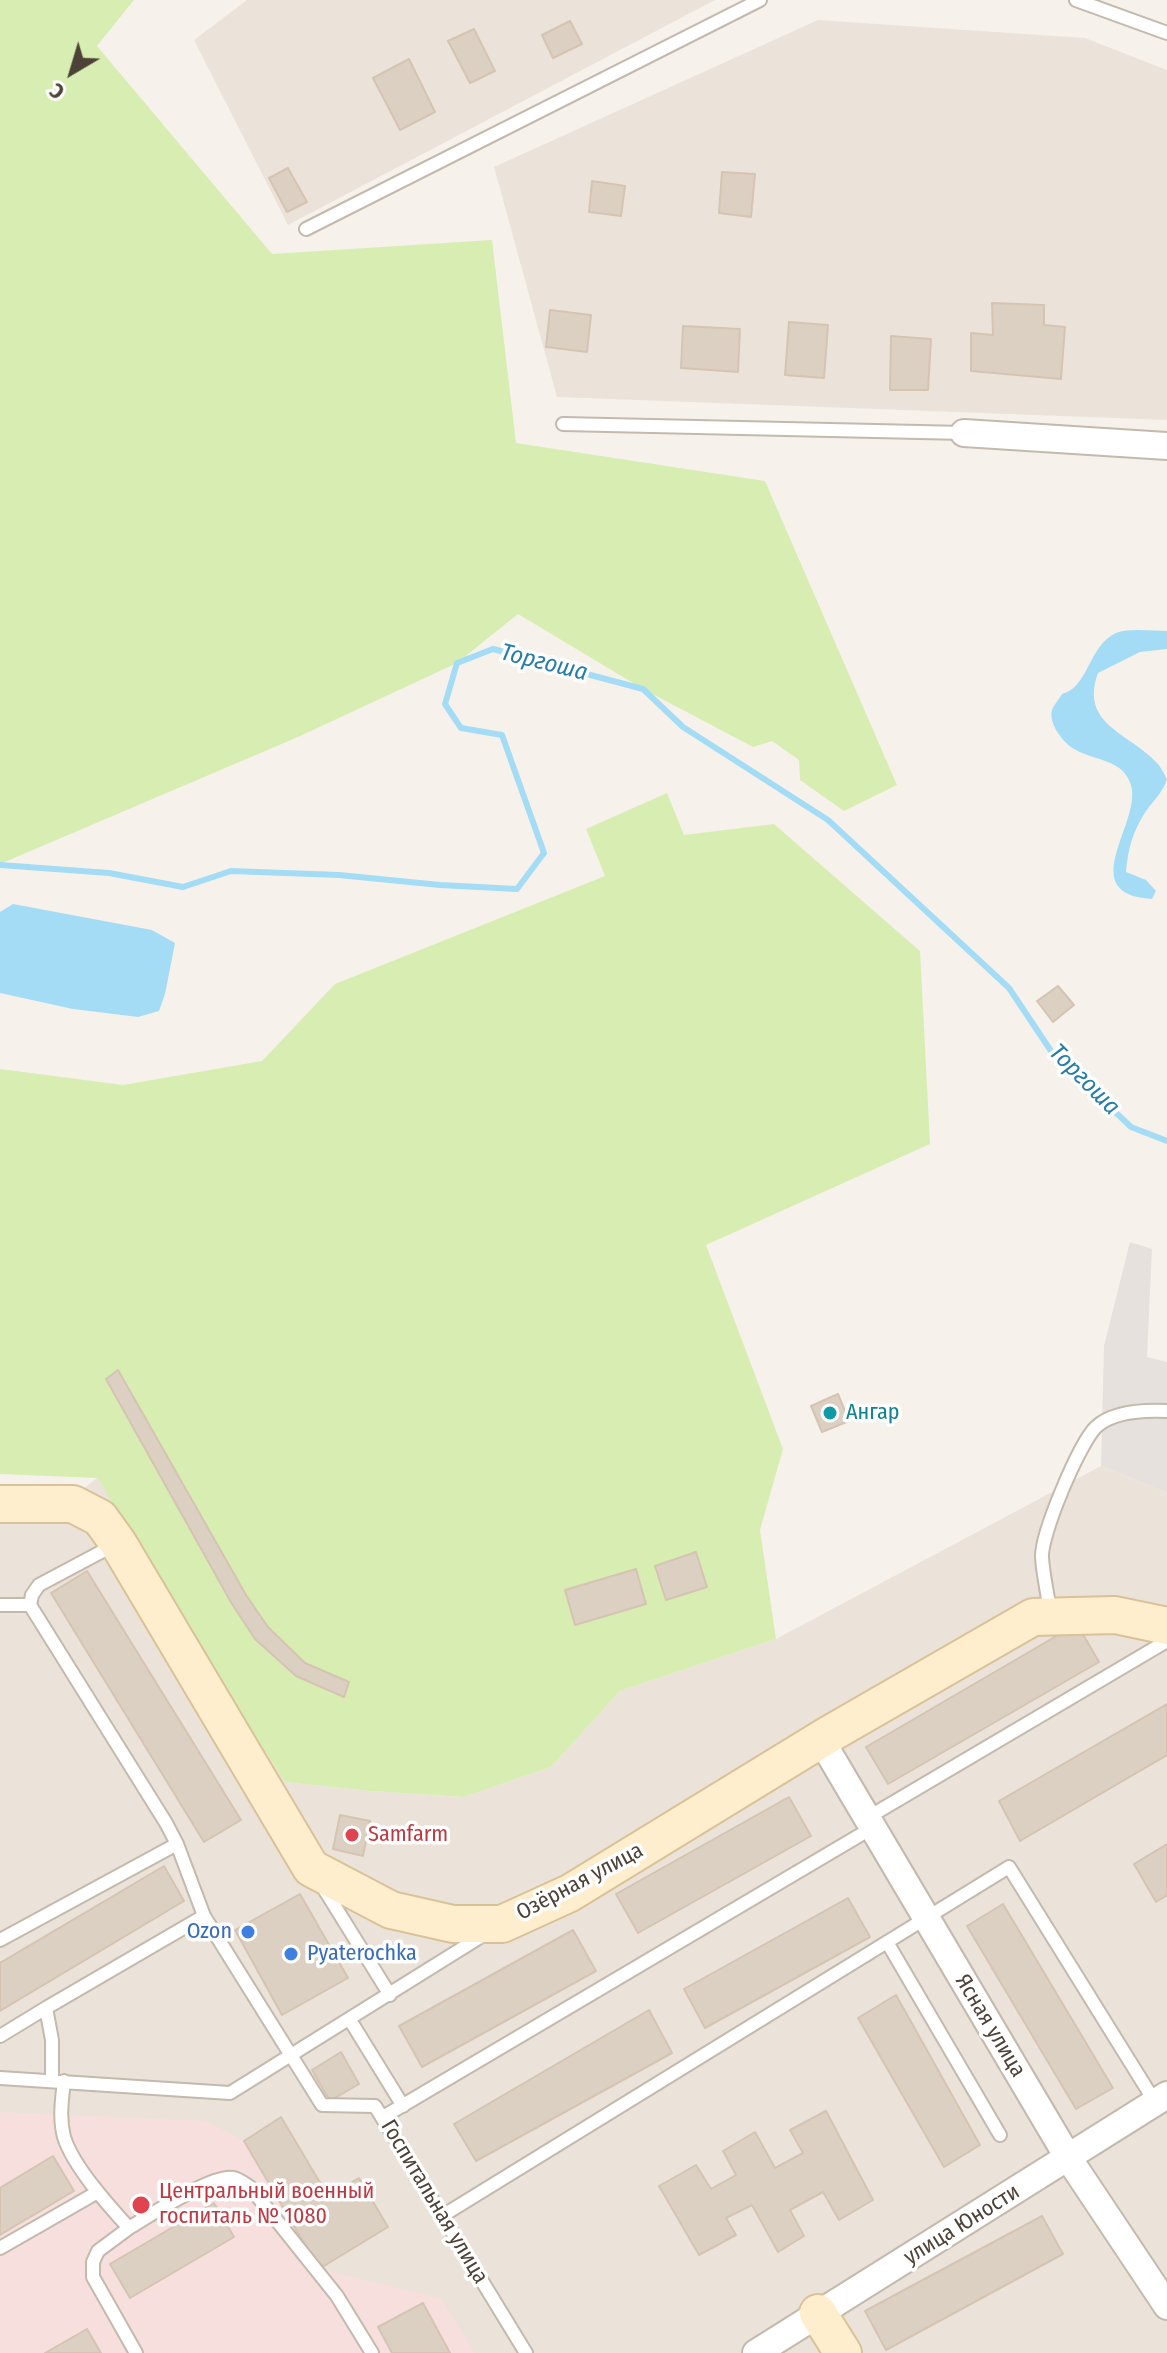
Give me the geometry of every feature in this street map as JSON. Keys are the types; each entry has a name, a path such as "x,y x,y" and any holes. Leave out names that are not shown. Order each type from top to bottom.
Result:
{"street":[{"path":"964,433 1167,446"},
{"path":"0,1504 73,1504 100,1518 118,1543 311,1868"},
{"name":"Озёрная улица","path":"311,1868 391,1910 453,1924 502,1924 570,1893 821,1740 1033,1617 1115,1615 1167,1626"},
{"name":"Ясная улица","path":"821,1740 1069,2159 1167,2306"},
{"name":"улица Юности","path":"756,2353 1161,2099"},
{"path":"818,2313 843,2353"}],"lane":[{"path":"306,229 760,0"},
{"path":"1076,0 1167,33"},
{"path":"563,424 964,433"},
{"path":"1050,1616 1042,1557 1043,1540 1072,1466 1097,1426 1117,1416 1147,1410 1167,1411"},
{"path":"118,1543 39,1585 30,1605 177,1844 204,1916 290,2056"},
{"path":"0,1605 30,1605"},
{"path":"383,2117 1167,1641"},
{"path":"0,1940 177,1844"},
{"path":"442,2216 1009,1867 1161,2099"},
{"path":"311,1868 390,1995"},
{"path":"0,2036 204,1916"},
{"path":"0,2078 230,2093 502,1924"},
{"path":"887,1942 1000,2135"},
{"path":"46,2008 65,2139 96,2193 129,2228"},
{"path":"350,2020 403,2106"},
{"name":"Госпитальная улица","path":"290,2056 322,2105 375,2106 526,2353"},
{"path":"136,2353 93,2277 93,2262 98,2251 129,2228 216,2180 234,2178 250,2187 337,2296 372,2353"},
{"path":"0,2248 96,2193"}],"shaded area":[{"path":"247,0 715,0 288,225 194,40"},
{"path":"818,20 1085,38 1167,70 1167,420 557,397 494,167"},
{"path":"1130,1242 1152,1249 1147,1357 1167,1362 1167,1493 1101,1466 1104,1346"},
{"path":"1101,1466 1167,1493 1167,2353 0,2353 0,1519 45,1520 98,1477 170,1604 285,1782 464,1797 551,1767 620,1691 776,1639"},
{"name":"Центральный военный госпиталь № 1080","path":"0,2112 205,2121 244,2141 319,2269 440,2298 475,2353 0,2353"}],"green space":[{"path":"0,0 134,0 97,46 272,254 492,240 516,443 765,481 897,785 844,811 800,780 799,760 772,741 753,747 643,689 518,614 457,663 298,737 0,864"},
{"path":"667,793 684,835 774,824 920,951 930,1144 706,1245 783,1449 760,1530 776,1639 620,1691 551,1767 464,1797 285,1782 170,1604 98,1478 0,1474 0,1069 123,1085 262,1061 335,984 605,876 586,829"}],"water":[{"path":"1127,631 1167,631 1167,649 1140,652 1098,673 1094,691 1095,705 1101,716 1157,763 1167,779 1138,826 1127,863 1126,872 1146,880 1156,891 1152,899 1129,894 1117,884 1114,871 1132,801 1127,776 1115,765 1071,747 1058,733 1051,715 1062,694 1078,683 1107,639"},
{"path":"13,904 152,930 175,943 159,1011 138,1017 73,1009 0,993 0,912"}],"building":[{"path":"570,21 582,44 553,58 542,35"},
{"path":"474,29 495,71 470,83 448,41"},
{"path":"409,59 435,112 400,130 373,78"},
{"path":"288,168 307,202 287,212 269,178"},
{"path":"722,172 755,174 751,217 719,213"},
{"path":"592,181 625,186 621,216 589,212"},
{"path":"992,303 1044,305 1044,325 1065,327 1061,379 971,371 971,333 993,335"},
{"path":"550,310 591,315 587,352 546,347"},
{"path":"789,322 828,325 824,378 785,375"},
{"path":"683,326 740,329 738,372 681,368"},
{"path":"891,336 931,339 928,390 890,390"},
{"path":"1058,986 1074,1005 1053,1022 1037,1001"},
{"path":"118,1370 246,1595 268,1627 305,1663 349,1682 344,1697 296,1676 255,1639 232,1604 106,1379"},
{"name":"Ангар","path":"838,1394 849,1421 822,1432 811,1406"},
{"path":"696,1552 707,1587 666,1600 655,1566"},
{"path":"636,1569 646,1604 575,1625 565,1590"},
{"path":"87,1571 241,1820 204,1842 51,1593"},
{"path":"1077,1624 1099,1662 888,1784 866,1747"},
{"path":"1167,1704 1167,1755 1020,1841 999,1801"},
{"path":"789,1797 811,1836 638,1933 616,1894"},
{"name":"Samfarm","path":"340,1815 370,1821 363,1856 333,1849"},
{"path":"1167,1844 1167,1895 1156,1902 1134,1864"},
{"path":"164,1866 184,1901 0,2011 0,1963"},
{"name":"Pyaterochka","path":"300,1894 348,1978 282,2015 235,1930"},
{"path":"848,1898 870,1937 705,2028 684,1989"},
{"path":"1003,1904 1113,2088 1076,2109 967,1926"},
{"path":"573,1930 596,1971 422,2067 399,2026"},
{"path":"896,1995 980,2145 944,2167 858,2018"},
{"path":"649,2010 672,2053 476,2161 454,2124"},
{"path":"341,2052 359,2084 330,2101 312,2070"},
{"path":"826,2111 873,2200 839,2220 823,2192 790,2210 804,2236 778,2252 752,2205 726,2218 736,2235 699,2255 659,2186 696,2165 711,2189 736,2175 723,2151 755,2132 775,2168 803,2153 790,2130"},
{"path":"281,2117 328,2196 359,2178 388,2227 319,2269 244,2141"},
{"path":"53,2156 74,2191 0,2235 0,2188"},
{"path":"214,2203 234,2237 130,2298 110,2264"},
{"path":"1042,2216 1063,2254 886,2350 865,2311"},
{"path":"423,2303 450,2353 392,2353 378,2327"},
{"path":"87,2329 101,2353 45,2353"}],"waterway":[{"name":"Торгоша","path":"0,865 109,873 183,887 231,871 339,875 517,889 544,853 502,735 461,728 445,704 457,663 493,649 643,689 683,727 828,820 1009,988 1051,1051 1131,1127 1167,1141"}],"place":[{"name":"Ангар","path":"830,1413"},
{"name":"Samfarm","path":"352,1835"},
{"name":"Ozon","path":"248,1932"},
{"name":"Pyaterochka","path":"291,1954"},
{"name":"Центральный военный госпиталь № 1080","path":"141,2205"}]}
